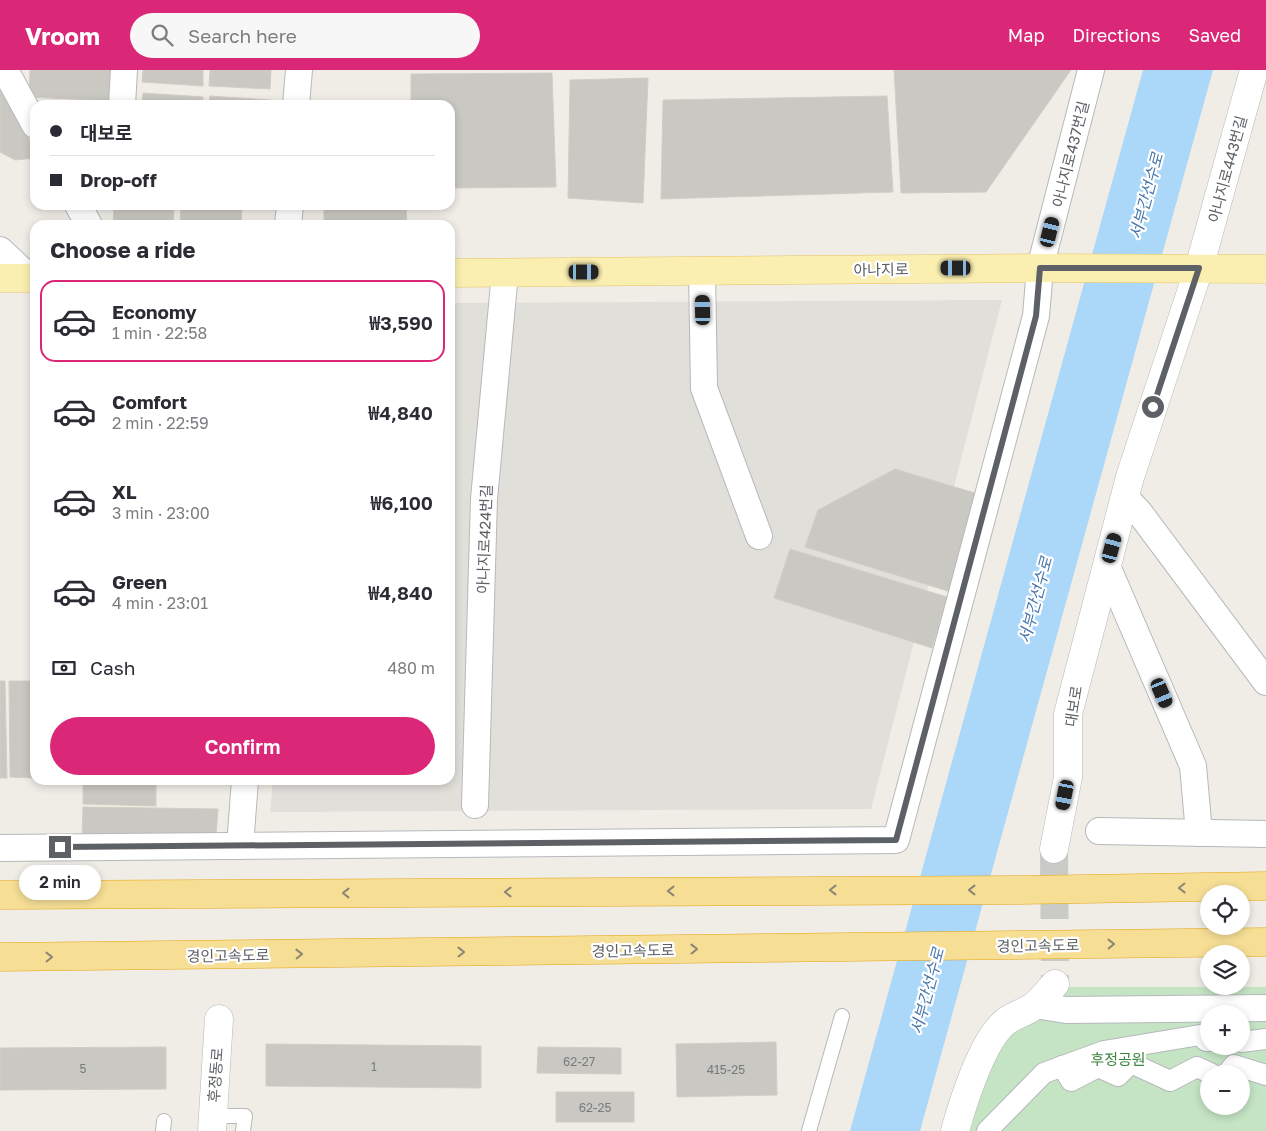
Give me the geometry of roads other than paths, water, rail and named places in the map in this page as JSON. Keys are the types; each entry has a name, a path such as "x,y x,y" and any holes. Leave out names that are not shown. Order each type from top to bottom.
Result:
{"highway":[{"path":"0,895 1021,890 1266,886"},
{"name":"경인고속도로","path":"0,957 1266,942"}],"main road":[{"name":"아나지로","path":"455,274 1190,268"},
{"path":"1190,268 1266,269"},
{"path":"0,278 30,278"}],"street":[{"path":"5,70 30,117"},
{"path":"122,100 124,70"},
{"path":"296,100 298,70"},
{"name":"아나지로437번길","path":"240,846 896,840 1050,268 1091,70"},
{"name":"아나지로443번길","path":"1190,268 1254,70"},
{"path":"0,250 30,276"},
{"name":"대보로","path":"1054,849 1068,777 1068,714 1125,497 1190,268"},
{"path":"702,271 704,388 759,536"},
{"name":"아나지로424번길","path":"475,805 484,499 505,273"},
{"path":"1125,497 1140,512 1266,682"},
{"path":"1107,566 1193,766 1199,833"},
{"path":"0,848 240,846 245,785"},
{"path":"1099,831 1266,834"},
{"path":"956,1131 960,1115 982,1057 994,1034 1015,1014 1035,1005 1054,984"},
{"path":"1035,1005 1066,1010 1266,1008"},
{"name":"후정동로","path":"212,1123 219,1019"},
{"path":"987,1131 1044,1072 1104,1051 1200,1035"},
{"path":"1250,1041 1266,1039"},
{"path":"1062,1066 1071,1081 1098,1067 1118,1076 1131,1063 1170,1081 1197,1067 1200,1068"},
{"path":"1250,1070 1266,1075"}],"lane":[{"path":"809,1131 842,1016"},
{"path":"212,1123 244,1116 244,1131"}],"water":[{"name":"서부간선수로","path":"1143,70 1213,70 920,1131 850,1131"}],"tunnel":[{"path":"1054,849 1055,984"}],"park label":[{"name":"후정공원","path":"1118,1059"}]}
